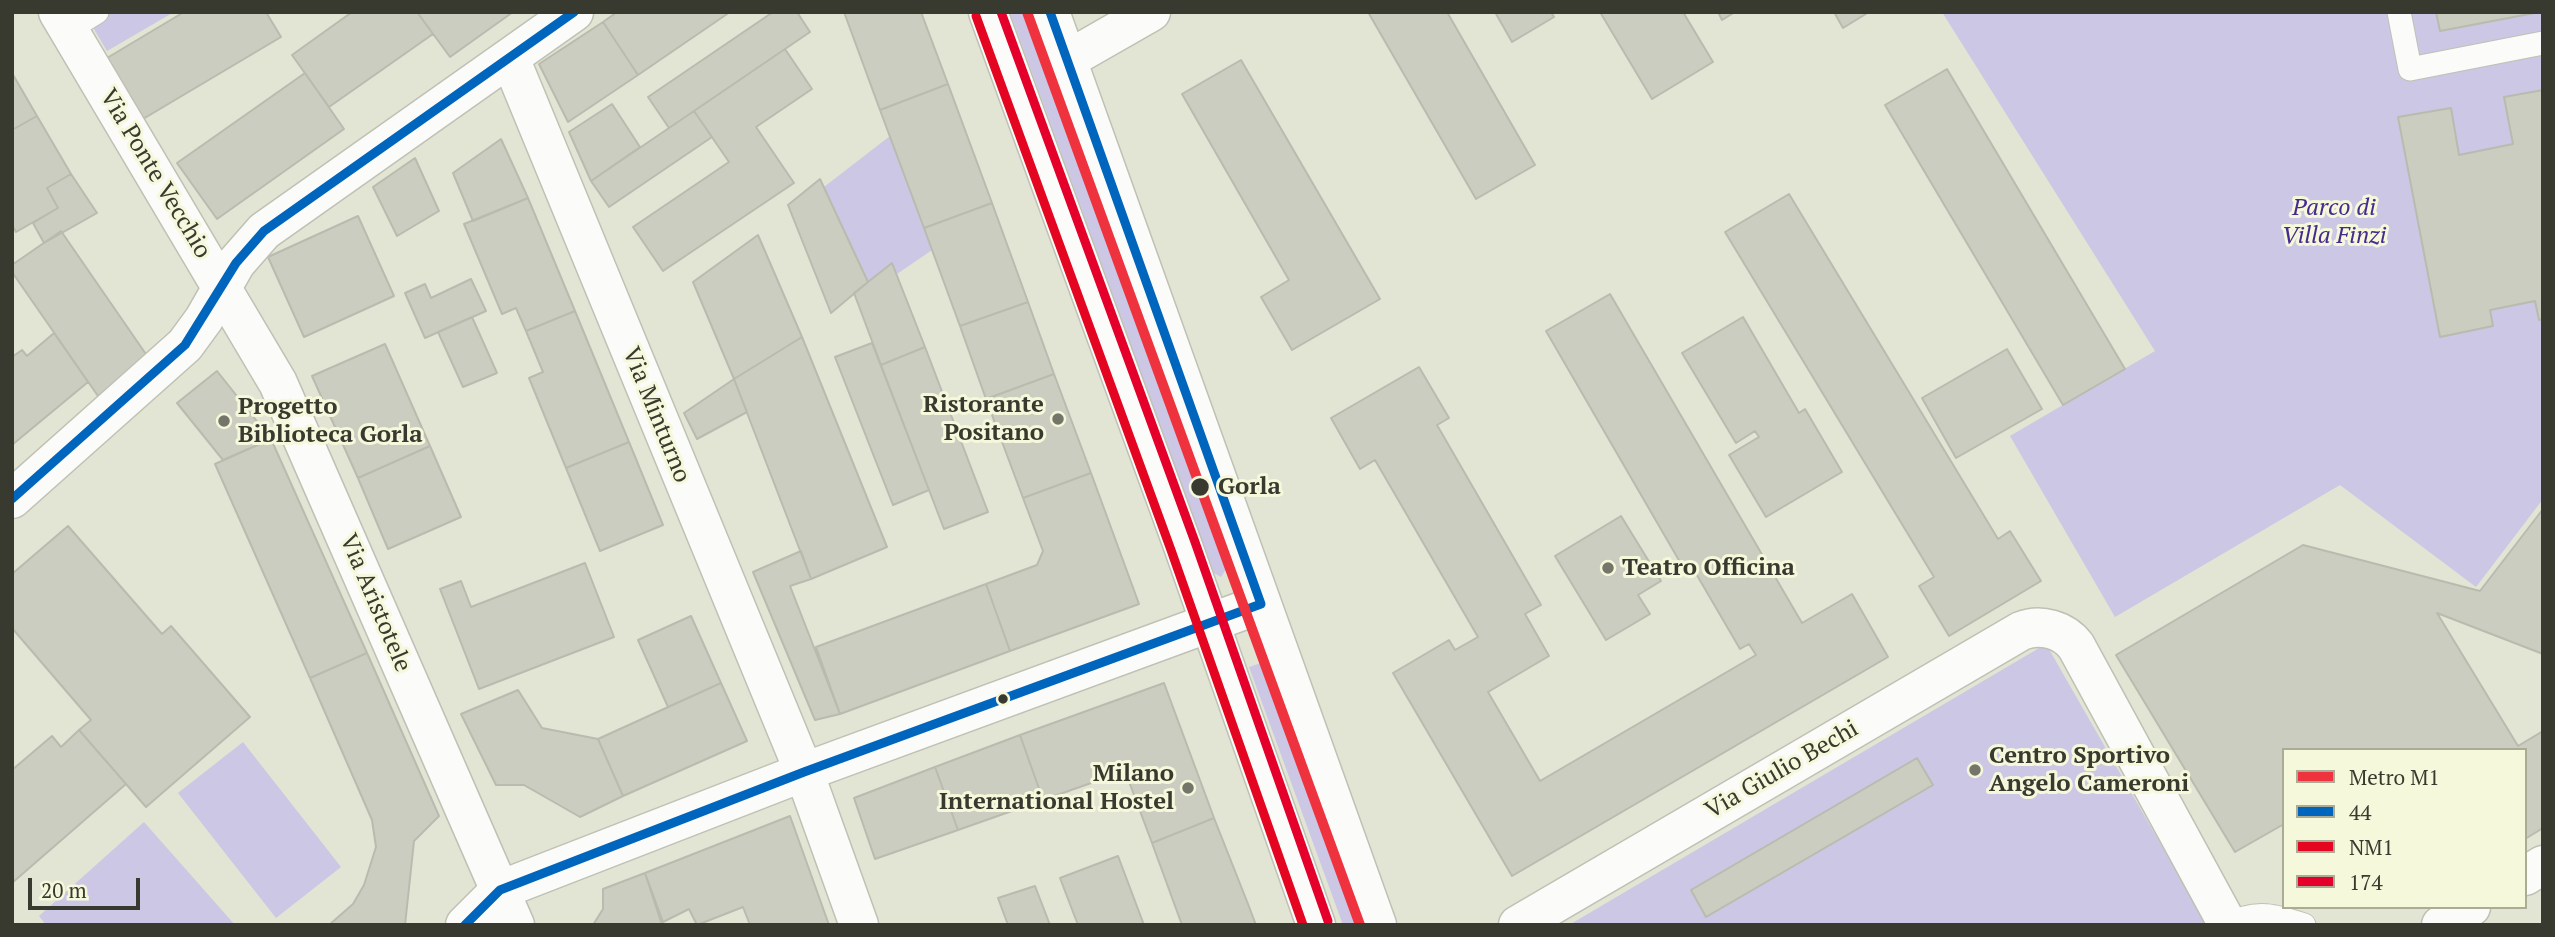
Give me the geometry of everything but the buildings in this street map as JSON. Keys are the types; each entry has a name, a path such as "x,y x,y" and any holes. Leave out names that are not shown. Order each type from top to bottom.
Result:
{"street":[{"path":"12,499 185,345 236,263 270,226 574,12"},
{"path":"988,12 1316,925"},
{"path":"1050,12 1377,925"},
{"path":"1067,60 1150,12"},
{"name":"Via Ponte Vecchio","path":"77,29 222,288"},
{"name":"Via Minturno","path":"510,58 804,772 859,925"},
{"name":"Via Aristotele","path":"222,288 288,402 515,925"},
{"path":"465,925 500,890 804,772 1261,604"},
{"name":"Via Giulio Bechi","path":"1518,925 2031,627 2050,628 2071,639 2076,646 2229,925"},
{"path":"2527,875 2543,866"},
{"path":"2441,925 2468,909"}],"lane":[{"path":"2399,12 2410,69 2543,43"},
{"path":"2229,925 2253,915 2273,914 2304,925"}],"green space":[{"path":"84,12 174,12 107,51"},
{"path":"1010,12 1023,12 1226,569 1221,577 1214,573"},
{"name":"Parco di Villa Finzi","path":"1942,12 2543,12 2543,499 2476,587 2340,485 2115,617 2010,436 2155,351"},
{"path":"890,136 932,250 897,274 892,263 868,282 824,187"},
{"name":"Centro Sportivo Angelo Cameroni","path":"2046,644 2207,925 1569,925"},
{"path":"1261,663 1357,925 1343,925 1249,667"},
{"path":"243,742 341,867 276,918 178,793"},
{"path":"144,822 235,925 46,925 39,916"}],"metro line":[{"name":"M1","path":"1027,12 1360,925"}],"transit line":[{"name":"44","path":"12,499 185,345 236,263 264,231 574,12"},
{"name":"174","path":"1001,12 1195,542 1328,921"},
{"name":"44","path":"465,925 500,890 804,772 1261,604 1050,12"},
{"name":"NM1","path":"976,16 1171,550 1303,925"}],"place":[{"name":"Ristorante Positano","path":"1058,419"},
{"name":"Progetto Biblioteca Gorla","path":"224,421"},
{"name":"Gorla","path":"1200,487"},
{"name":"Teatro Officina","path":"1608,568"},
{"name":"Centro Sportivo Angelo Cameroni","path":"1975,770"},
{"name":"Milano International Hostel","path":"1188,788"}]}
